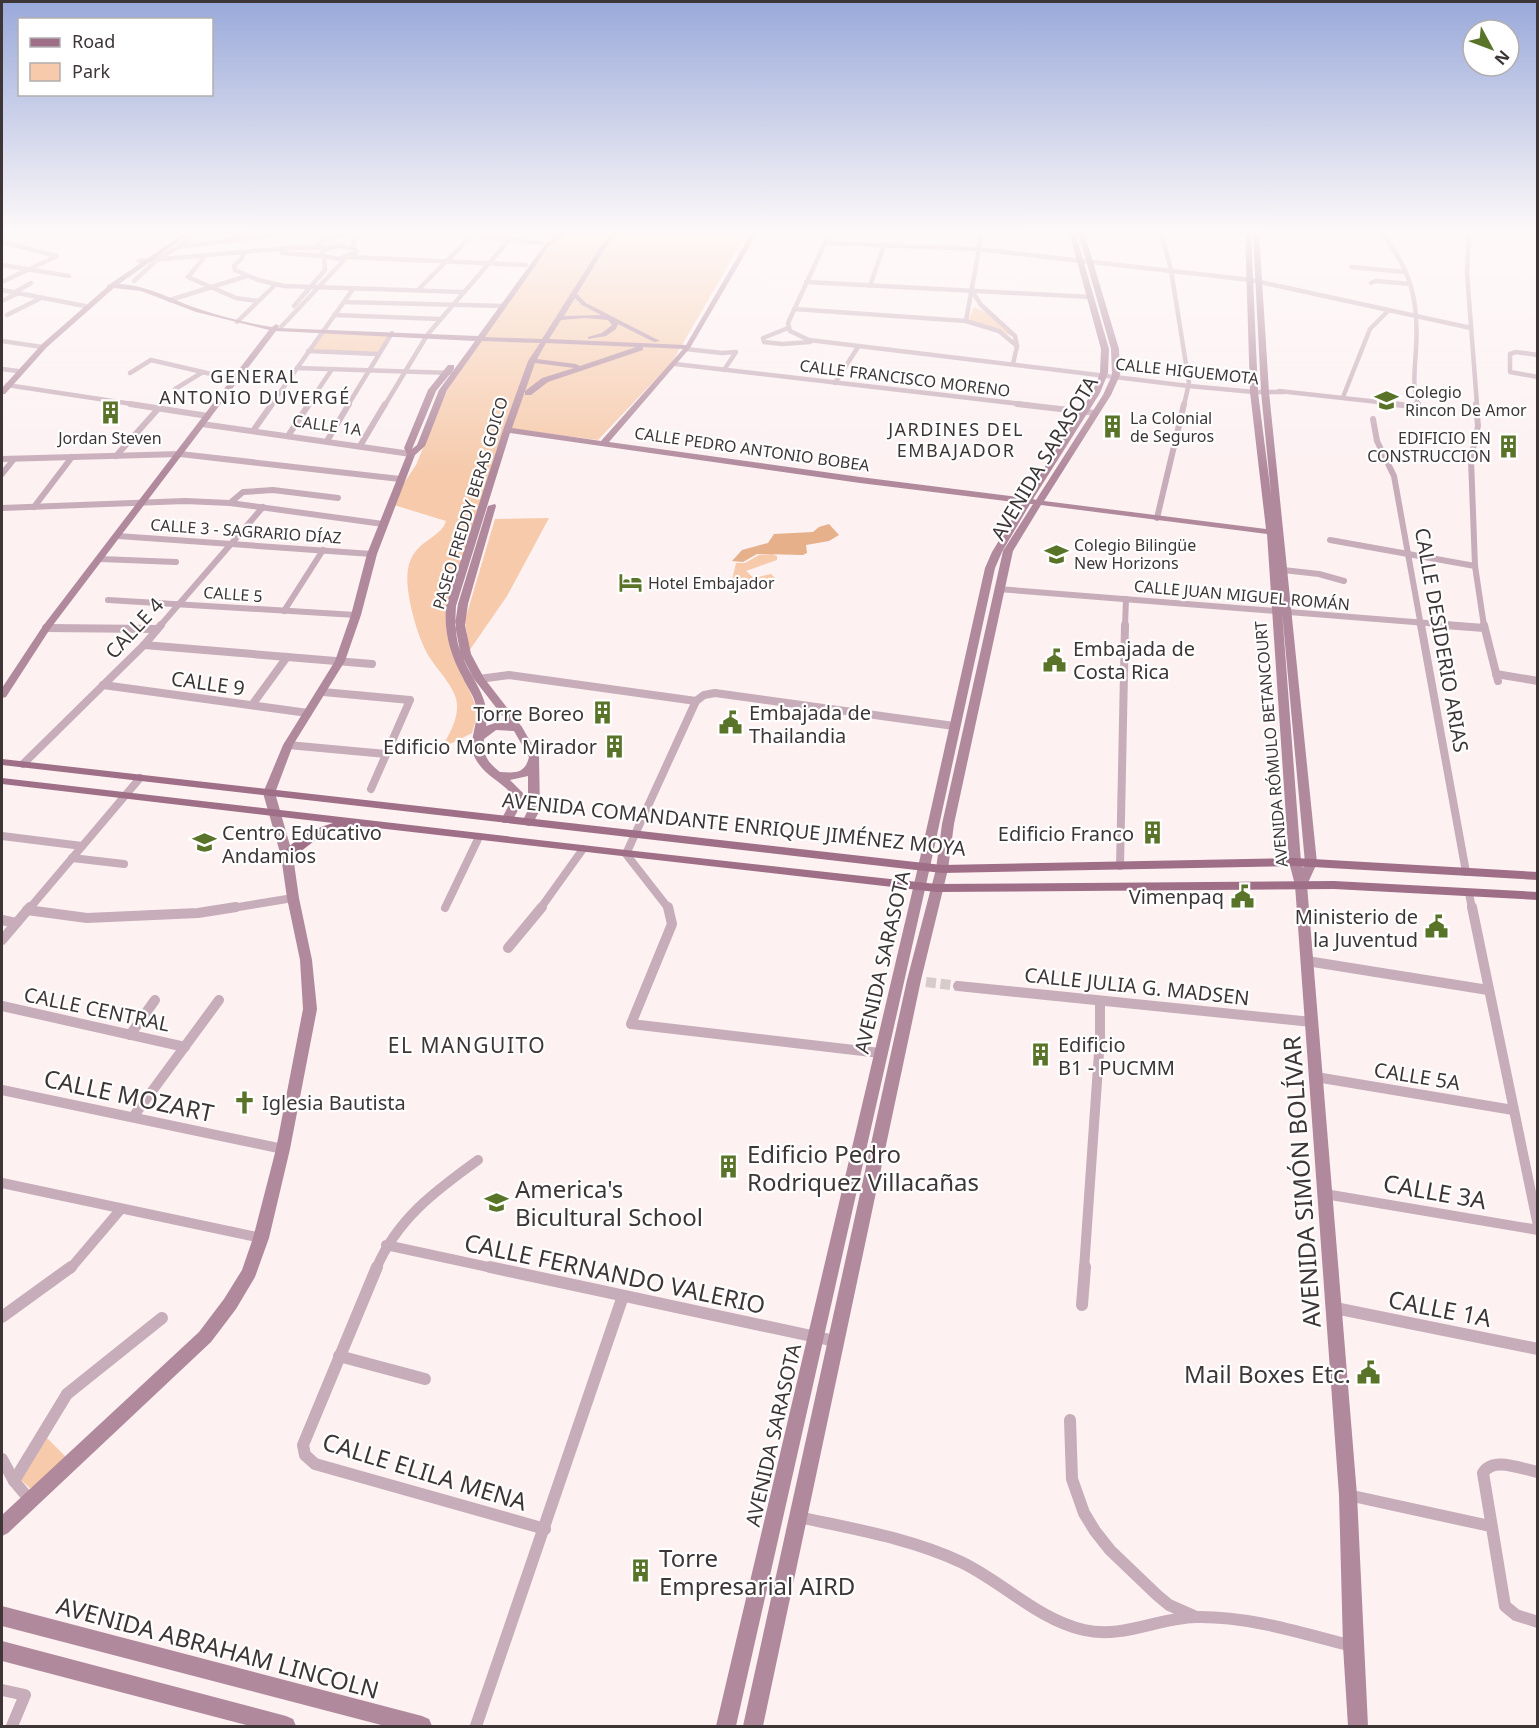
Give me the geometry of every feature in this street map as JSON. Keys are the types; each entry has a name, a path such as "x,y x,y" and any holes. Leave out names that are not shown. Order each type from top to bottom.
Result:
{"main road":[{"path":"2,392 18,371 78,313"},
{"path":"204,313 277,328 322,332 663,344 688,347"},
{"path":"411,454 408,448 432,390 495,313"},
{"name":"PASEO FREDDY BERAS GOICO","path":"561,318 564,313"},
{"name":"PASEO FREDDY BERAS GOICO","path":"528,822 534,810 534,757 518,729 479,680 466,654 460,626 463,604 488,505 511,430 536,361 565,313"},
{"path":"600,313 663,344"},
{"path":"604,443 675,364 708,313"},
{"name":"AVENIDA SARASOTA","path":"1095,313 1110,375"},
{"name":"AVENIDA SARASOTA","path":"726,1726 920,886 990,568 997,552 1033,503 1090,413 1096,393 1110,375 1115,349 1102,313"},
{"name":"AVENIDA RÓMULO BETANCOURT","path":"1255,313 1254,390 1275,532 1283,570 1282,612 1295,862 1301,885"},
{"name":"AVENIDA RÓMULO BETANCOURT","path":"1259,313 1282,612 1311,863 1301,885"},
{"path":"561,318 585,315 610,318 615,325 612,331 599,337 580,341"},
{"path":"2,695 46,628 277,328"},
{"path":"2,1527 176,1367 230,1304 249,1272 261,1238 283,1149 310,1009 306,960 292,898 287,856 269,793 288,745 323,692 340,661 356,615 372,554 411,454 421,446 443,390 456,374 477,337"},
{"path":"536,361 568,367 592,364 600,358 602,352 580,341"},
{"path":"528,393 538,384 592,364 642,348 663,344"},
{"name":"PASEO FREDDY BERAS GOICO","path":"511,430 528,393 536,361"},
{"name":"CALLE PEDRO ANTONIO BOBEA","path":"511,430 745,465 1275,532"},
{"name":"AVENIDA SARASOTA","path":"753,1726 857,1241 920,981 936,888 942,869 948,824 998,589 1008,551 1033,503"},
{"name":"PASEO FREDDY BERAS GOICO","path":"477,740 483,710 456,658 448,626 451,606 488,505"},
{"path":"507,820 516,803 517,793 511,784 489,770 480,757 477,740 483,732 492,727 503,726 518,729"},
{"path":"489,770 509,777 523,776 531,768 534,757"},
{"name":"AVENIDA COMANDANTE ENRIQUE JIMÉNEZ MOYA","path":"2,762 942,869 1295,862 1538,876"},
{"name":"AVENIDA COMANDANTE ENRIQUE JIMÉNEZ MOYA","path":"2,781 936,888 1334,885 1538,896"},
{"path":"287,856 301,843 318,834 355,822"},
{"name":"AVENIDA SIMÓN BOLÍVAR","path":"1301,885 1348,1495 1358,1726"},
{"path":"839,1238 857,1241"},
{"name":"AVENIDA ABRAHAM LINCOLN","path":"2,1616 422,1726"},
{"path":"2,1652 286,1726"}],"street":[{"path":"7,315 11,313"},
{"path":"239,320 246,313"},
{"path":"277,328 289,313"},
{"path":"277,328 292,313"},
{"path":"360,446 427,335 446,313"},
{"path":"793,313 788,328 767,334 763,338 764,342 819,343"},
{"path":"846,313 966,321 999,331 1008,336 1017,346"},
{"path":"966,321 968,313"},
{"path":"990,313 1012,332 1018,341 1013,364"},
{"path":"1156,518 1189,385 1178,313"},
{"path":"1343,397 1370,329 1386,313"},
{"path":"1396,313 1471,328"},
{"path":"1417,313 1418,317"},
{"path":"1470,313 1478,426 1471,459 1474,566 1484,628 1497,677 1538,681"},
{"path":"254,431 334,315 441,319"},
{"name":"CALLE HIGUEMOTA","path":"788,328 795,334 819,343 1189,385 1417,405 1419,402 1414,391 1418,317"},
{"path":"327,441 391,334"},
{"path":"2,340 42,347"},
{"path":"688,347 722,353 736,352 724,370"},
{"path":"835,383 858,347"},
{"path":"308,351 378,354"},
{"path":"1538,355 1516,352 1510,354 1510,372 1538,377"},
{"path":"130,373 151,360 237,380"},
{"name":"CALLE FRANCISCO MORENO","path":"675,364 1090,413"},
{"path":"297,368 456,374"},
{"path":"2,369 18,371"},
{"path":"288,436 333,369"},
{"path":"175,388 203,372"},
{"path":"7,385 208,416"},
{"path":"116,456 158,409"},
{"name":"CALLE DESIDERIO ARIAS","path":"1373,419 1375,439 1386,454 1394,476 1466,872"},
{"name":"CALLE 1A","path":"202,424 411,454"},
{"path":"2,459 180,454 400,479"},
{"path":"34,507 72,457"},
{"path":"2,474 14,459"},
{"path":"230,503 243,492 273,490 338,498"},
{"path":"2,508 185,501 230,503 383,524"},
{"name":"CALLE 4","path":"23,764 144,645 263,507"},
{"name":"CALLE 3 - SAGRARIO DÍAZ","path":"118,536 372,554"},
{"path":"1330,540 1474,566"},
{"path":"284,611 323,550"},
{"path":"99,559 176,562"},
{"path":"1283,570 1319,574 1344,581"},
{"name":"CALLE JUAN MIGUEL ROMÁN","path":"998,589 1484,628"},
{"path":"1120,866 1126,599"},
{"name":"CALLE 5","path":"108,600 356,615"},
{"path":"46,628 157,629"},
{"path":"144,645 372,664"},
{"path":"252,705 287,657"},
{"path":"479,680 497,675 509,675 696,701"},
{"name":"CALLE 9","path":"102,685 308,713"},
{"path":"323,692 409,699 371,789"},
{"path":"880,1053 631,1024 672,924 672,914 659,892 647,881 626,854 696,701 704,695 715,693 954,726"},
{"path":"288,745 386,754"},
{"path":"2,940 140,778"},
{"path":"2,836 82,846"},
{"path":"445,908 479,837"},
{"path":"508,948 545,903 583,849"},
{"path":"72,858 124,864"},
{"path":"1469,893 1538,1228"},
{"path":"27,910 87,918 198,913 292,898"},
{"path":"2,920 16,923"},
{"path":"1307,962 1488,990"},
{"name":"CALLE JULIA G. MADSEN","path":"958,986 1312,1022"},
{"path":"130,1035 155,1000"},
{"path":"133,1117 219,1000"},
{"path":"1082,1305 1099,1055 1100,1001"},
{"name":"CALLE CENTRAL","path":"2,1008 185,1047"},
{"name":"CALLE 5A","path":"1316,1077 1513,1110"},
{"name":"CALLE MOZART","path":"2,1090 283,1149"},
{"name":"CALLE ELILA MENA","path":"478,1160 412,1213 398,1227 386,1245 303,1445 305,1455 315,1464 544,1528"},
{"path":"2,1183 261,1238"},
{"name":"CALLE 3A","path":"1325,1194 1538,1228"},
{"path":"2,1317 67,1272 121,1209"},
{"name":"CALLE FERNANDO VALERIO","path":"386,1245 835,1341"},
{"path":"476,1726 623,1296"},
{"name":"CALLE 1A","path":"1335,1308 1538,1349"},
{"path":"14,1480 67,1394 162,1318"},
{"path":"339,1356 424,1379"},
{"path":"1070,1420 1072,1479 1080,1503 1095,1531 1118,1558 1157,1595 1169,1605 1195,1617"},
{"path":"2,1459 14,1480 30,1500"},
{"path":"1538,1472 1494,1463 1487,1466 1484,1473 1490,1526 1505,1606 1510,1613 1520,1618 1538,1622"},
{"path":"1348,1495 1490,1526"},
{"path":"799,1517 912,1544 947,1556 976,1570 1050,1618 1084,1630 1101,1633 1121,1632 1169,1619 1195,1617 1231,1619 1353,1646"},
{"path":"2,1690 25,1695 12,1726"}],"green space":[{"path":"502,313 701,313 672,362 598,440 504,428 446,608 448,639 478,712 472,733 442,748 456,717 456,699 451,687 425,650 413,615 407,578 415,552 439,532 446,521 394,505 398,492 416,465 448,388"},
{"path":"972,313 986,313 1014,337 972,321 969,319"},
{"path":"321,333 390,335 378,354 308,351"},
{"path":"549,518 507,596 469,651 465,620 495,519"},
{"path":"759,555 777,556 777,560 746,571 754,578 771,574 776,579 750,586 731,584 736,563 745,563"},
{"path":"47,1438 66,1457 31,1489 21,1480"}],"shaded area":[{"path":"829,524 839,535 829,541 806,545 807,553 803,555 757,554 743,562 732,561 742,550 768,543 774,534 813,532"}],"tunnel":[{"path":"926,982 958,986"}],"place":[{"name":"Colegio Rincon De Amor","path":"1387,401"},
{"name":"Jordan Steven","path":"110,413"},
{"name":"La Colonial de Seguros","path":"1112,427"},
{"name":"EDIFICIO EN CONSTRUCCION","path":"1509,447"},
{"name":"Colegio Bilingüe New Horizons","path":"1056,554"},
{"name":"Hotel Embajador","path":"630,583"},
{"name":"Embajada de Costa Rica","path":"1055,660"},
{"name":"Torre Boreo","path":"602,713"},
{"name":"Embajada de Thailandia","path":"731,723"},
{"name":"Edificio Monte Mirador","path":"615,746"},
{"name":"Edificio Franco","path":"1152,833"},
{"name":"Centro Educativo Andamios","path":"204,843"},
{"name":"Vimenpaq","path":"1242,896"},
{"name":"Ministerio de la Juventud","path":"1436,927"},
{"name":"Edificio B1 - PUCMM","path":"1040,1055"},
{"name":"Iglesia Bautista","path":"244,1102"},
{"name":"Edificio Pedro Rodriquez Villacañas","path":"729,1167"},
{"name":"America's Bicultural School","path":"497,1202"},
{"name":"Mail Boxes Etc.","path":"1369,1373"},
{"name":"Torre Empresarial AIRD","path":"641,1571"}],"district":[{"name":"GENERAL ANTONIO DUVERGÉ","path":"255,386"},
{"name":"JARDINES DEL EMBAJADOR","path":"956,439"},
{"name":"EL MANGUITO","path":"467,1045"}]}
